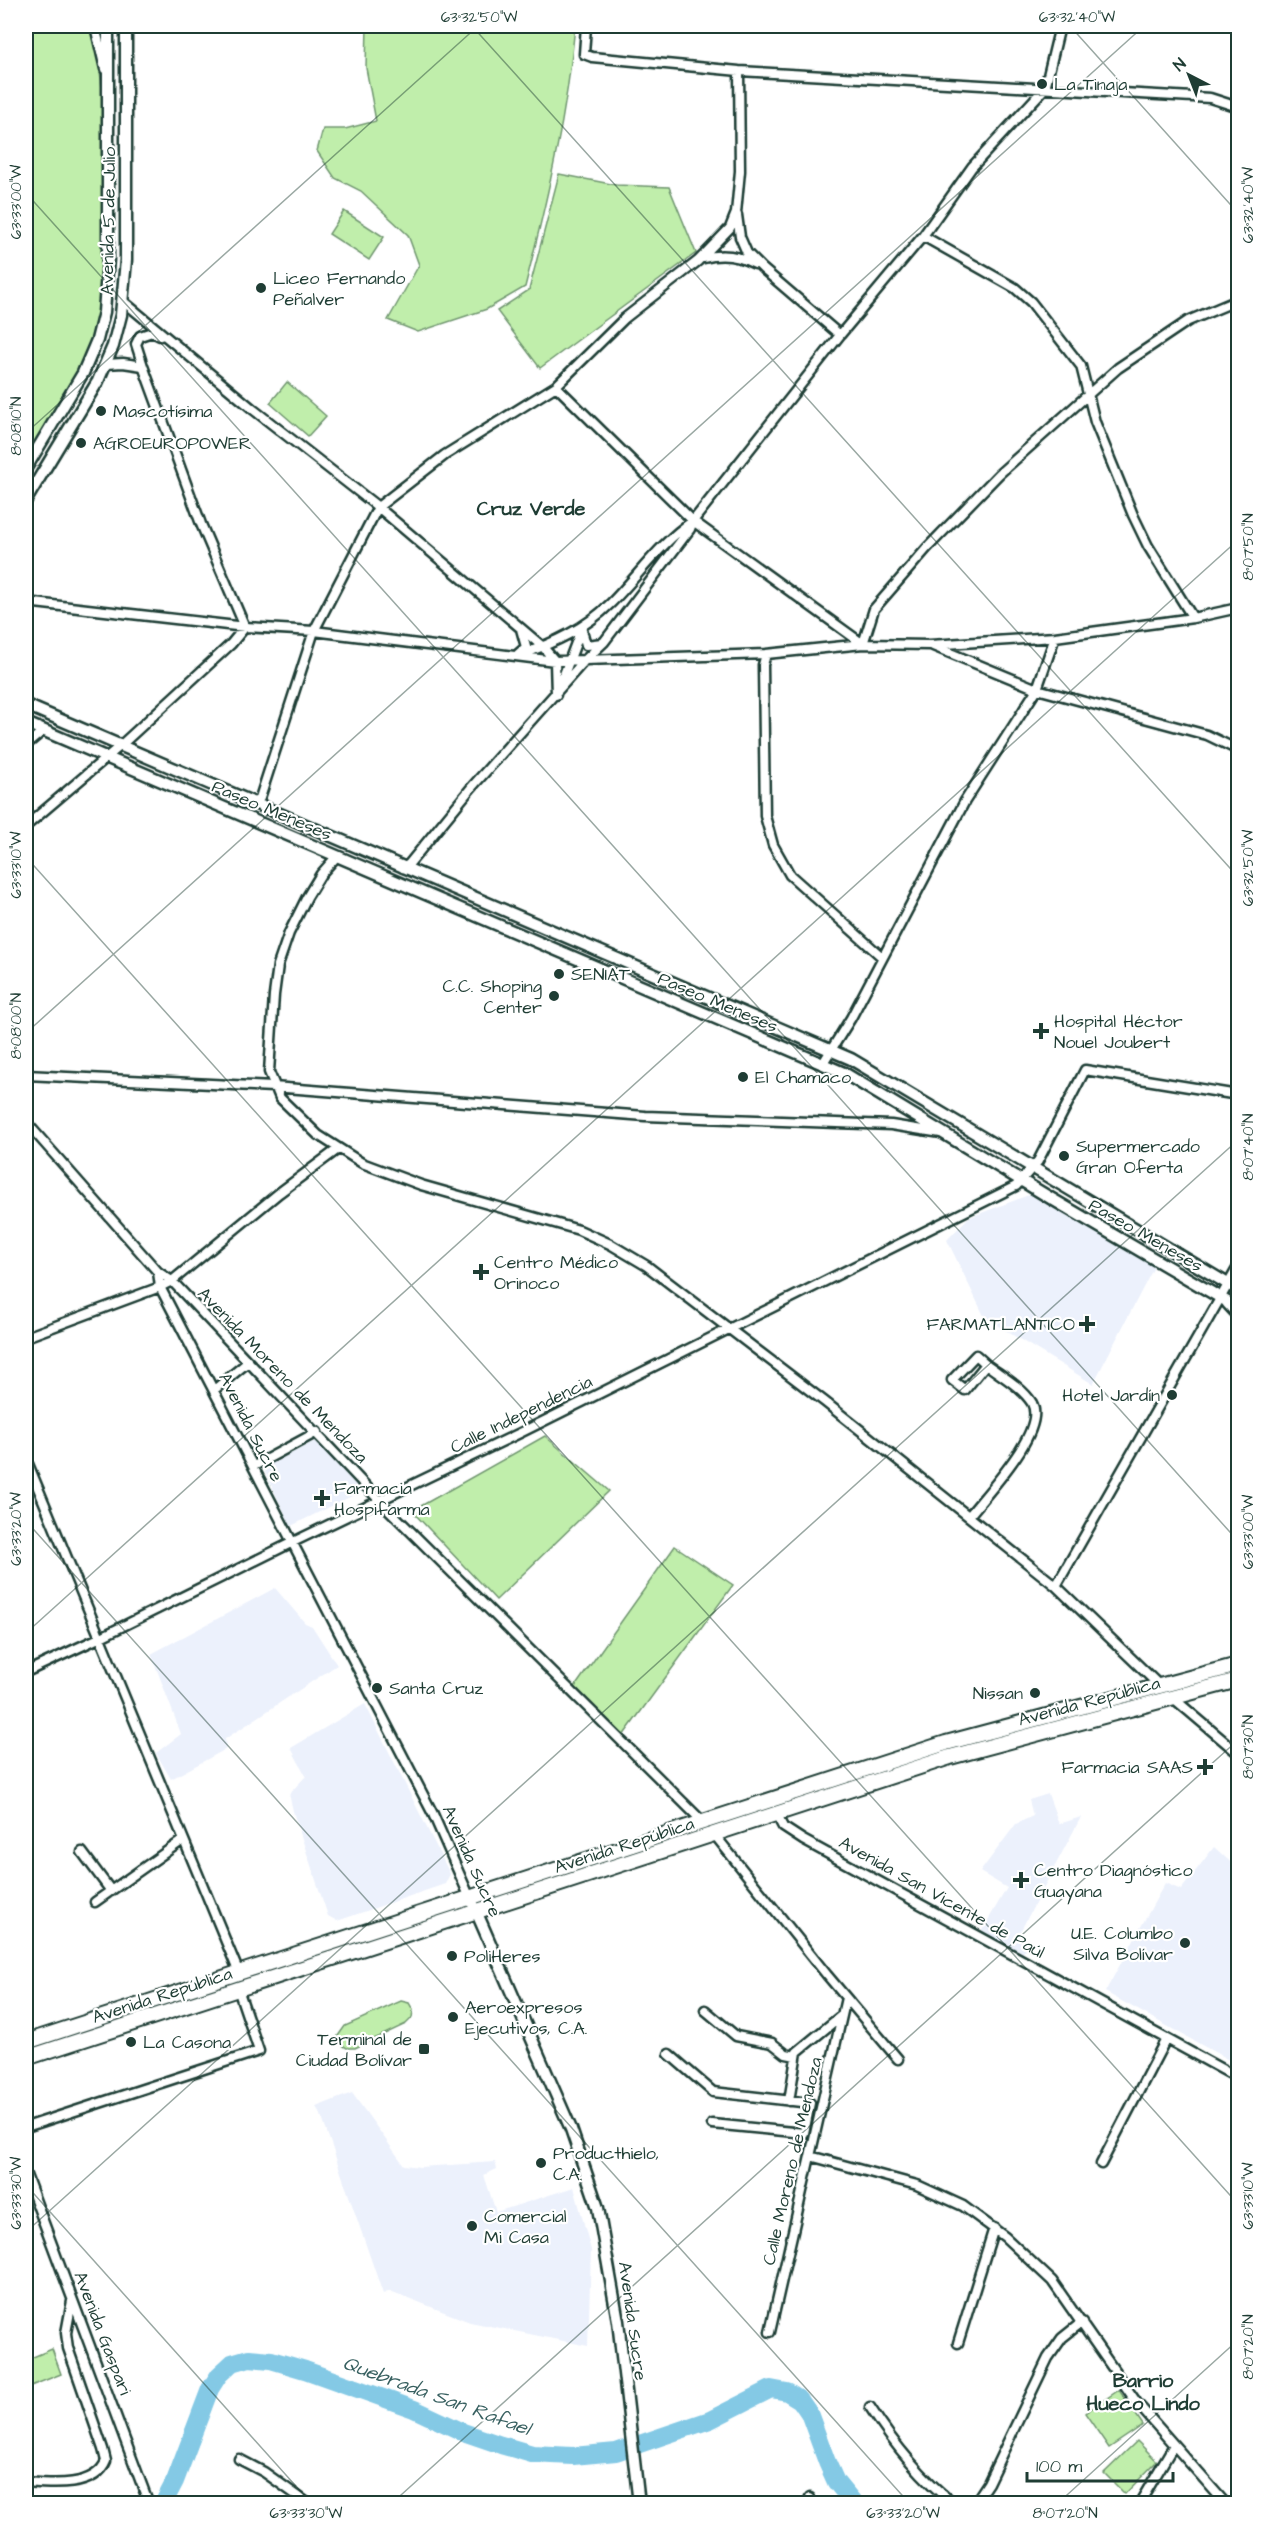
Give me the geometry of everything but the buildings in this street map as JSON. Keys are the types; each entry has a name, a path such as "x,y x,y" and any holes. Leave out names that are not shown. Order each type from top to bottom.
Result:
{"main road":[{"name":"Avenida República","path":"26,2043 946,1743 1239,1665"},
{"name":"Avenida República","path":"26,2058 950,1757 1239,1680"}],"street":[{"path":"95,26 108,81"},
{"name":"Avenida 5 de Julio","path":"26,468 83,373 97,340 104,312 108,260 108,26"},
{"name":"Avenida 5 de Julio","path":"26,500 86,403 106,364 113,346 123,301 126,260 126,26"},
{"path":"586,26 584,54 592,57 739,71 1210,98 1239,107"},
{"path":"403,868 409,864 471,788 585,660 604,642 690,529 693,521 840,335 923,236 972,167 1045,88 1060,26"},
{"path":"739,71 740,171 736,213 740,237 747,253 763,269 840,335"},
{"path":"255,802 260,798 314,631 378,507 445,455 556,386 625,318 701,259 730,228 736,213"},
{"path":"923,236 1015,288 1031,302 1081,366 1095,422 1133,515 1148,546 1193,618"},
{"path":"701,259 717,254 728,255 746,259 763,269"},
{"path":"863,644 874,609 927,548 999,474 1118,368 1188,321 1239,300"},
{"path":"123,301 254,410 378,507 543,647 555,661 556,695"},
{"path":"174,344 152,332 140,336 136,344 142,366 201,524 245,627"},
{"path":"106,364 123,363 142,366"},
{"path":"556,386 693,521 863,644"},
{"path":"516,656 561,640 582,626 609,605 677,531 693,521"},
{"path":"26,602 245,627 314,631 555,661 766,654 863,644 930,645 1055,637 1193,618 1239,608"},
{"path":"582,626 586,645 604,642"},
{"path":"556,695 582,626"},
{"path":"26,826 120,746 231,644 245,627"},
{"path":"516,656 526,647 521,628"},
{"path":"823,1063 965,801 1037,689 1055,637"},
{"path":"930,645 1037,689 1207,735 1239,750"},
{"path":"766,654 763,664 765,816 773,845 790,875 882,957"},
{"name":"Paseo Meneses","path":"26,705 832,1050 875,1072 1027,1175 1239,1308"},
{"name":"Paseo Meneses","path":"26,723 823,1063 867,1086 946,1134 1234,1287"},
{"path":"26,745 44,730"},
{"path":"337,856 321,874 307,897 289,933 278,965 269,1050 269,1072 273,1087 293,1112 318,1135 338,1149 392,1175 579,1230 610,1244 647,1266 1056,1586 1172,1698 1239,1753"},
{"path":"1027,1175 1085,1070 1239,1095"},
{"path":"26,1075 273,1087 645,1116 891,1125 946,1134"},
{"name":"Avenida Moreno de Mendoza","path":"26,1122 158,1272 172,1281 380,1501 703,1822"},
{"path":"26,1336 172,1281 279,1193 338,1149"},
{"name":"Calle Independencia","path":"26,1672 729,1329 974,1207 1027,1175"},
{"path":"1056,1586 1221,1298 1234,1287 1239,1267"},
{"name":"Avenida Sucre","path":"158,1272 160,1287 254,1466 291,1543 434,1814 571,2129 593,2191 602,2225 618,2321 639,2504"},
{"path":"1221,1298 1239,1316"},
{"path":"214,1390 248,1362"},
{"path":"969,1516 1023,1448 1034,1417 1032,1404 1021,1392 986,1364"},
{"path":"254,1466 317,1432"},
{"path":"26,1459 239,1973"},
{"name":"Avenida San Vicente de Paúl","path":"770,1801 783,1827 803,1840 1239,2078"},
{"path":"714,1834 898,2059"},
{"path":"95,1902 183,1840"},
{"path":"82,1852 111,1891"},
{"path":"26,2127 259,2050 238,1989"},
{"name":"Calle Moreno de Mendoza","path":"770,2332 846,1998"},
{"path":"705,2010 736,2036 772,2043 786,2054 796,2056"},
{"path":"789,2101 797,2052 842,2014"},
{"path":"1101,2164 1166,2039"},
{"path":"669,2054 713,2092 810,2103 804,2133 712,2124"},
{"path":"810,2156 917,2185 963,2206 1025,2254 1052,2281 1126,2388 1221,2502"},
{"name":"Avenida Gaspari","path":"26,2175 148,2501"},
{"path":"958,2343 994,2228"},
{"path":"26,2482 45,2484 82,2480 98,2473 106,2461 104,2449 68,2348 66,2333 73,2300"},
{"path":"974,2504 994,2472 1048,2358 1062,2338 1082,2322"},
{"path":"870,2407 891,2438 919,2472 954,2504"},
{"path":"1139,2504 1174,2445"},
{"path":"239,2459 264,2472 309,2504"}],"shaded area":[{"path":"1034,1193 1156,1263 1093,1384 985,1318 947,1240 968,1218"},
{"path":"315,1441 362,1491 291,1526 263,1468"},
{"path":"275,1588 305,1623 312,1626 337,1665 225,1739 226,1749 171,1779 156,1753 181,1734 151,1654"},
{"path":"365,1704 450,1874 445,1884 337,1921 328,1916 294,1815 289,1794 306,1776 291,1748"},
{"name":"Centro Diagnóstico Guayana","path":"1048,1794 1059,1824 1081,1817 1020,1932 1027,1947 1022,1954 981,1932 1007,1888 980,1872 1016,1824 1033,1816 1029,1800"},
{"name":"U.E. Columbo Silva Bolívar","path":"1214,1847 1238,1869 1238,2065 1105,1992 1165,1883 1181,1890"},
{"name":"Comercial Mi Casa","path":"352,2093 404,2165 420,2167 495,2162 497,2169 484,2175 496,2212 574,2187 591,2250 588,2346 470,2322 390,2291 383,2294 321,2115 316,2107"}],"green space":[{"path":"26,26 95,26 102,89 109,220 108,268 91,346 73,386 26,461"},
{"path":"367,26 575,26 567,92 555,157 525,287 487,309 418,332 388,320 419,265 408,235 361,191 335,178 317,151 323,129 345,129 376,121 366,68"},
{"path":"559,174 616,185 669,187 696,253 540,368 497,311 529,290"},
{"path":"344,211 384,237 369,260 329,234"},
{"path":"287,382 326,416 308,436 270,403"},
{"path":"545,1436 609,1491 496,1600 412,1511"},
{"path":"675,1546 733,1585 620,1740 572,1691"},
{"path":"401,2001 409,2003 413,2010 412,2018 406,2024 355,2048 347,2048 340,2044 338,2036 345,2026"},
{"path":"52,2349 61,2374 26,2388 26,2360"},
{"path":"1119,2390 1143,2425 1109,2448 1085,2413"},
{"path":"1137,2441 1157,2461 1125,2494 1104,2473"}],"waterway":[{"name":"Quebrada San Rafael","path":"163,2504 175,2481 210,2389 219,2375 232,2363 249,2358 271,2360 305,2370 414,2409 463,2432 532,2454 573,2456 616,2452 710,2420 771,2389 787,2392 800,2400 809,2413 836,2482 854,2504"}],"place":[{"name":"La Tinaja","path":"1042,84"},
{"name":"Liceo Fernando Peñalver","path":"261,288"},
{"name":"Mascotísima","path":"101,411"},
{"name":"AGROEUROPOWER","path":"81,443"},
{"name":"SENIAT","path":"559,974"},
{"name":"C.C. Shoping Center","path":"554,996"},
{"name":"Hospital Héctor Nouel Joubert","path":"1041,1031"},
{"name":"El Chamaco","path":"743,1077"},
{"name":"Supermercado Gran Oferta","path":"1064,1156"},
{"name":"Centro Médico Orinoco","path":"481,1272"},
{"name":"FARMATLANTICO","path":"1087,1324"},
{"name":"Hotel Jardín","path":"1172,1395"},
{"name":"Farmacia Hospifarma","path":"322,1498"},
{"name":"Santa Cruz","path":"377,1688"},
{"name":"Nissan","path":"1035,1693"},
{"name":"Farmacia SAAS","path":"1205,1767"},
{"name":"Centro Diagnóstico Guayana","path":"1021,1880"},
{"name":"U.E. Columbo Silva Bolívar","path":"1185,1943"},
{"name":"PoliHeres","path":"452,1956"},
{"name":"Aeroexpresos Ejecutivos, C.A.","path":"453,2017"},
{"name":"La Casona","path":"131,2042"},
{"name":"Terminal de Ciudad Bolívar","path":"424,2049"},
{"name":"Producthielo, C.A.","path":"541,2163"},
{"name":"Comercial Mi Casa","path":"472,2226"}],"district":[{"name":"Cruz Verde","path":"531,508"},
{"name":"Barrio Hueco Lindo","path":"1143,2392"}]}
